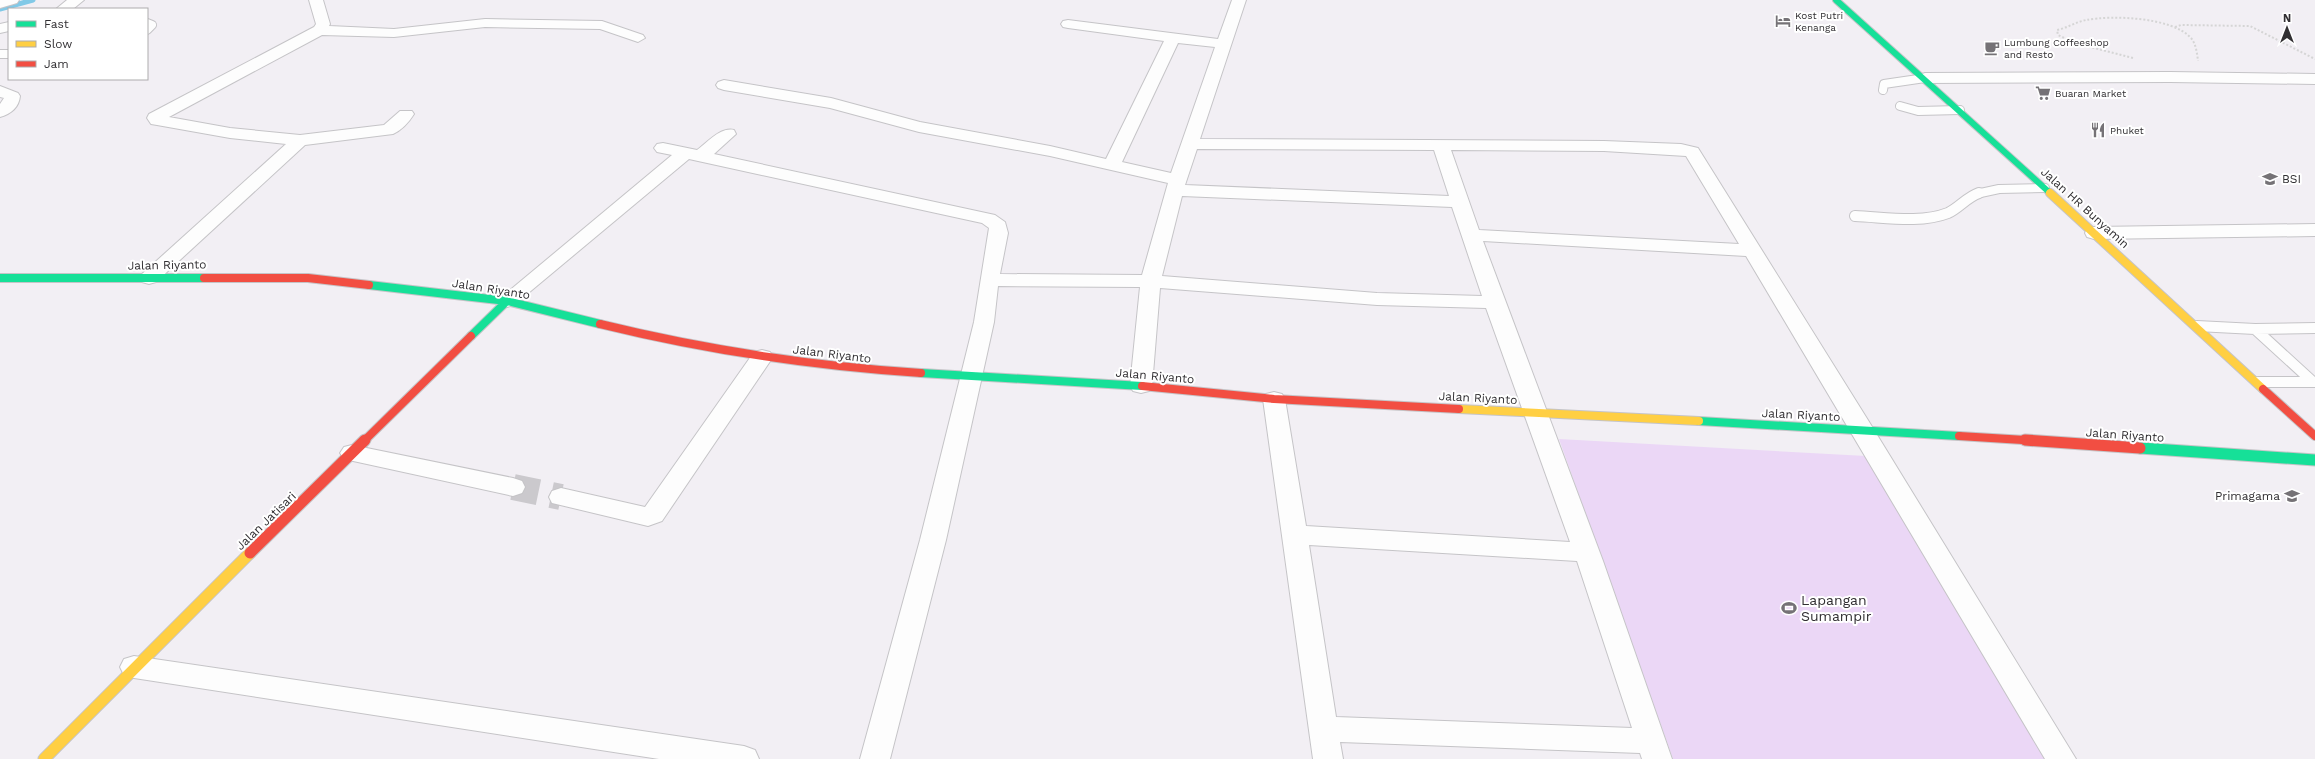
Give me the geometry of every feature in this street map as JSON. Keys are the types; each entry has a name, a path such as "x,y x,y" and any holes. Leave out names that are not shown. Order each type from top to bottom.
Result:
{"street":[{"path":"0,4 12,0"},
{"path":"65,8 77,0"},
{"path":"316,0 323,24 319,30 155,118 230,133 300,140 387,130 394,127 406,114"},
{"path":"1140,386 1152,282 1177,185 1239,0"},
{"name":"Jalan HR Bunyamin","path":"1836,0 1925,78 2197,326 2315,436"},
{"path":"319,30 379,34 485,23 602,25 638,38"},
{"path":"1068,24 1224,44"},
{"path":"1112,165 1173,37"},
{"path":"1925,78 2170,77 2315,79"},
{"path":"724,85 831,103 919,127 1050,151 1112,165 1177,185 1460,202"},
{"path":"0,91 12,96 11,103 0,112"},
{"path":"507,301 693,154 728,134"},
{"path":"149,278 300,140"},
{"path":"1190,144 1440,144 1604,146 1681,149 1692,152 1863,430 2061,759"},
{"path":"1323,729 1654,750 1586,552 1470,235 1440,144"},
{"path":"663,148 988,219 998,226 999,233 984,322 933,540 874,759"},
{"path":"2094,233 2315,230"},
{"path":"1470,235 1751,250"},
{"name":"Jalan Riyanto","path":"0,278 308,278 507,301 650,337 762,358 850,369 970,378 1140,386 1274,399 1863,430 2315,460"},
{"path":"990,280 1152,282 1377,299 1494,302"},
{"name":"Jalan Jatisari","path":"44,759 134,667 507,301"},
{"path":"562,497 648,517 653,515 762,358"},
{"path":"1274,399 1328,759"},
{"path":"352,453 513,487"},
{"path":"1294,535 1586,552"},
{"path":"134,667 744,759"}],"lane":[{"path":"1883,90 1884,84 1925,78"},
{"path":"1900,106 1918,111 1960,110"},
{"path":"1856,216 1916,217 1946,213 1976,193 2009,188 2045,188"},
{"path":"2197,326 2255,329 2315,328"},
{"path":"2255,329 2314,382"},
{"path":"2258,382 2314,382"}],"path":[{"path":"2135,59 2070,41 2058,35 2057,30 2067,28 2072,24 2086,20 2104,19 2148,21 2175,27 2250,26 2286,46 2315,59"},
{"path":"2175,27 2191,38 2196,48 2200,65"}],"shaded area":[{"name":"Lapangan Sumampir","path":"1559,439 1866,456 2052,759 1673,759"}],"waterway":[{"path":"0,9 33,0"}],"tunnel":[{"path":"513,487 561,497"}],"traffic: fast":[{"path":"1836,0 2050,193"},
{"path":"0,278 204,278"},
{"path":"369,285 507,301 600,324"},
{"path":"471,336 507,301"},
{"path":"921,373 1142,386"},
{"path":"1699,421 1959,436"},
{"path":"2140,448 2315,460"}],"traffic: slow":[{"path":"2050,193 2263,389"},
{"path":"1459,409 1699,421"},
{"path":"44,759 250,553"}],"traffic: jam":[{"path":"204,278 308,278 369,285"},
{"path":"600,324 640,334 719,350 840,367 921,373"},
{"path":"250,553 471,336"},
{"path":"1142,386 1274,399 1459,409"},
{"path":"2263,389 2315,436"},
{"path":"1959,436 2140,448"}],"place":[{"name":"Kost Putri Kenanga","path":"1783,21"},
{"name":"Lumbung Coffeeshop and Resto","path":"1992,48"},
{"name":"Buaran Market","path":"2043,93"},
{"name":"Phuket","path":"2098,130"},
{"name":"BSI","path":"2270,179"},
{"name":"Primagama","path":"2292,496"},
{"name":"Lapangan Sumampir","path":"1789,608"}]}
